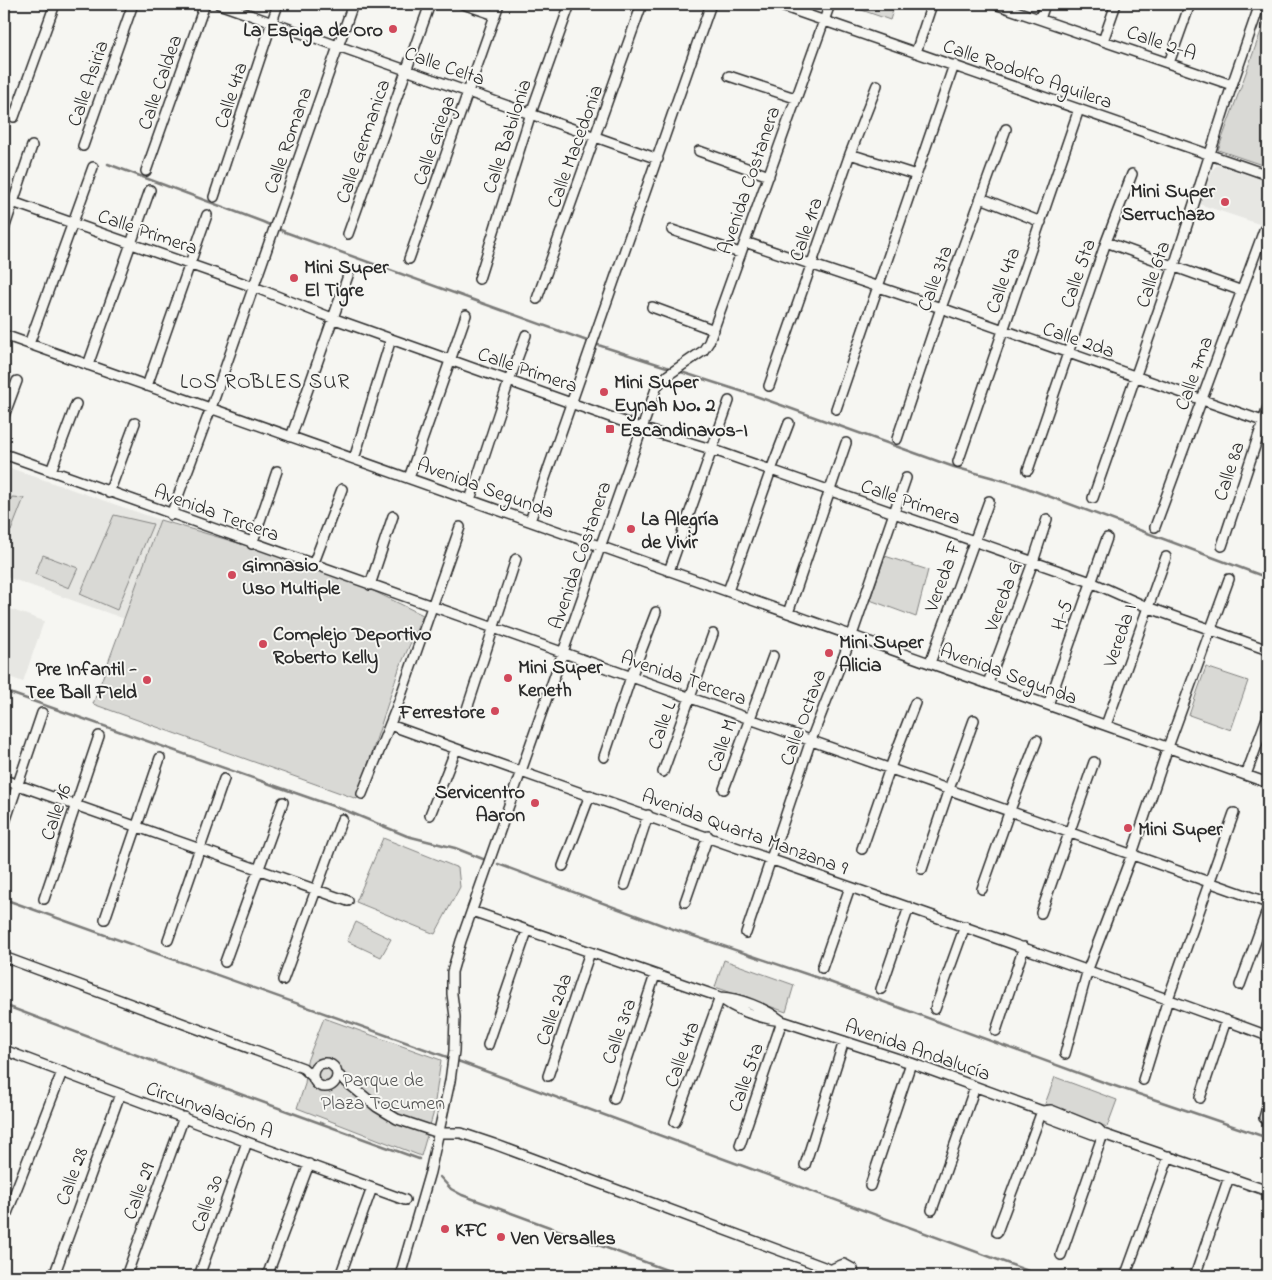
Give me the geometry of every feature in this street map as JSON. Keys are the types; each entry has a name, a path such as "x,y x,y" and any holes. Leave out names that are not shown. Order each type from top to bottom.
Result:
{"street":[{"path":"14,117 55,4"},
{"name":"Calle Asiria","path":"83,146 133,4"},
{"name":"Calle Caldea","path":"146,171 205,4"},
{"name":"Calle Celta","path":"220,4 658,159"},
{"name":"Calle 4ta","path":"214,197 278,4"},
{"name":"Calle Romana","path":"171,515 211,408 353,4"},
{"name":"Calle Germanica","path":"348,234 430,4"},
{"path":"463,4 495,15"},
{"name":"Calle Griega","path":"410,259 499,4"},
{"name":"Calle Babilonia","path":"479,280 531,113 570,4"},
{"name":"Calle Macedonia","path":"537,299 642,4"},
{"path":"530,521 712,4"},
{"name":"Calle Rodolfo Aguilera","path":"776,4 1268,174"},
{"name":"Avenida Costanera","path":"400,1276 430,1172 439,1133 454,1051 455,1017 452,972 472,911 657,386 678,367 703,351 709,342 830,4"},
{"path":"916,52 932,4"},
{"name":"Calle 2-A","path":"996,4 1232,85"},
{"path":"1040,19 1045,4"},
{"path":"1103,40 1116,4"},
{"path":"1169,63 1190,4"},
{"name":"Calle 6ta","path":"1093,498 1174,266 1209,154 1260,4"},
{"path":"836,409 954,65"},
{"path":"729,76 795,98"},
{"name":"Calle 1ra","path":"769,386 850,154 877,85"},
{"name":"Calle 4ta","path":"958,462 1079,109"},
{"name":"Calle 3ta","path":"897,439 941,308 1006,129"},
{"path":"4,229 32,146"},
{"path":"699,151 769,176"},
{"path":"850,154 916,175"},
{"path":"29,344 93,167"},
{"name":"Calle 5ta","path":"1028,470 1106,242 1132,174"},
{"path":"88,365 150,190"},
{"path":"981,198 1041,222"},
{"name":"Calle Primera","path":"4,199 254,287 332,318 509,382 641,428 711,448 1091,582 1147,607 1268,650"},
{"path":"146,386 207,215"},
{"path":"672,230 740,253"},
{"name":"Calle 7ma","path":"1156,527 1264,230"},
{"name":"Calle 2da","path":"744,242 941,308 1266,422"},
{"path":"1106,242 1242,290"},
{"path":"291,437 350,270"},
{"path":"652,307 714,330"},
{"path":"409,478 466,316"},
{"name":"Avenida Segunda","path":"4,335 1268,783"},
{"path":"470,500 526,335"},
{"path":"354,459 391,339"},
{"path":"4,416 17,381"},
{"path":"670,571 711,448 729,401"},
{"path":"51,471 76,404"},
{"name":"Calle 8a","path":"1222,546 1266,422 1268,407"},
{"path":"109,493 135,423"},
{"path":"728,591 789,423"},
{"path":"788,613 846,443"},
{"name":"Avenida Tercera","path":"4,454 252,544 1268,902"},
{"path":"252,544 277,472"},
{"name":"Calle Octava","path":"746,933 811,740 852,635 906,478"},
{"path":"313,565 342,489"},
{"name":"Vereda F","path":"930,663 989,501"},
{"path":"370,585 393,516"},
{"name":"Vereda G","path":"988,683 1047,519"},
{"path":"362,794 390,724 460,526"},
{"name":"H-5","path":"1048,705 1107,538"},
{"name":"Vereda I","path":"1106,725 1166,558"},
{"path":"467,709 516,559"},
{"path":"1065,1054 1088,969 1132,854 1168,747 1229,579"},
{"path":"604,756 656,612"},
{"name":"Calle L","path":"663,772 713,634"},
{"name":"Calle M","path":"724,789 773,656"},
{"path":"862,849 915,703"},
{"path":"4,825 42,712"},
{"path":"1246,775 1268,715"},
{"path":"922,870 974,720"},
{"name":"Avenida Quarta Manzana 9","path":"390,724 456,749 1088,969 1268,1036"},
{"name":"Calle 16","path":"44,899 99,736"},
{"path":"982,889 1037,740"},
{"path":"430,815 456,749"},
{"path":"105,919 160,758"},
{"path":"1041,914 1094,762"},
{"path":"168,940 224,779"},
{"path":"4,780 348,901"},
{"path":"562,866 590,795"},
{"path":"225,962 283,802"},
{"path":"1143,1080 1168,999 1234,813"},
{"path":"625,885 648,815"},
{"path":"283,980 342,819"},
{"path":"685,902 708,836"},
{"path":"822,968 850,887"},
{"path":"881,989 909,907"},
{"path":"1240,984 1268,908"},
{"name":"Avenida Andalucía","path":"472,911 720,997 732,998 772,1013 782,1021 911,1064 1042,1111 1047,1117 1095,1135 1103,1134 1268,1191"},
{"path":"935,1009 965,926"},
{"path":"488,1045 527,931"},
{"path":"996,1032 1024,947"},
{"name":"Calle 2da","path":"548,1076 590,952"},
{"path":"4,957 303,1068 313,1077 317,1084 324,1087 332,1084 336,1078 334,1066 327,1062 303,1068"},
{"name":"Calle 3ra","path":"614,1099 655,975"},
{"name":"Calle 4ta","path":"675,1122 720,997"},
{"path":"1200,1098 1226,1020"},
{"name":"Calle 5ta","path":"740,1145 782,1021"},
{"path":"805,1165 844,1041"},
{"name":"Circunvalación A","path":"4,1050 405,1200"},
{"path":"870,1186 911,1064"},
{"path":"313,1077 316,1066"},
{"path":"4,1221 62,1072"},
{"path":"336,1078 345,1082 386,1114 439,1133 461,1132 831,1273 840,1264 847,1264 853,1269 854,1276"},
{"path":"932,1210 975,1087"},
{"name":"Calle 28","path":"56,1270 120,1094"},
{"path":"1264,1118 1268,1103"},
{"path":"997,1232 1042,1111"},
{"name":"Calle 29","path":"126,1276 184,1117"},
{"path":"1061,1256 1103,1134"},
{"name":"Calle 30","path":"199,1276 247,1142"},
{"path":"1126,1274 1169,1156"},
{"path":"267,1276 309,1164"},
{"path":"1195,1276 1229,1177"},
{"path":"340,1276 372,1188"}],"shaded area":[{"path":"1217,165 1268,181 1268,227 1199,204 1213,169"},
{"path":"4,466 160,520 125,619 4,576"},
{"path":"4,607 44,621 23,682 4,675 4,647 6,640 4,639"}],"green space":[{"path":"853,4 895,4 890,20 856,8"},
{"path":"1264,23 1268,24 1268,167 1218,150"},
{"path":"12,497 24,498 11,531 4,527 4,515"},
{"path":"114,515 153,524 117,610 80,594"},
{"name":"Complejo Deportivo Roberto Kelly","path":"160,520 330,570 423,615 399,669 357,799 93,704"},
{"path":"43,555 78,568 69,588 35,574"},
{"path":"885,556 928,570 916,617 870,600"},
{"path":"1206,667 1248,681 1231,730 1189,715"},
{"path":"383,838 458,868 460,887 435,934 356,902"},
{"path":"356,922 391,939 381,957 347,941"},
{"path":"724,960 794,985 786,1012 715,987"},
{"name":"Parque de Plaza Tocumen","path":"324,1018 441,1060 433,1115 421,1156 297,1108 305,1084 307,1061"},
{"path":"1055,1077 1117,1100 1107,1127 1045,1104"}],"waterway":[{"path":"108,164 285,232 590,342"},
{"path":"595,344 673,369"},
{"path":"678,371 753,395 954,467 1016,484 1268,578"},
{"path":"4,691 347,811 407,836 455,848 483,859"},
{"path":"498,864 670,928 824,980 1103,1082 1268,1138"},
{"path":"4,899 450,1058"},
{"path":"4,1005 419,1159"},
{"path":"455,1060 1042,1276"},
{"path":"440,1177 451,1189 462,1195 683,1276"}],"place":[{"name":"La Espiga de Oro","path":"393,29"},
{"name":"Mini Super Serruchazo","path":"1225,202"},
{"name":"Mini Super El Tigre","path":"294,278"},
{"name":"Mini Super Eynah No. 2","path":"604,392"},
{"name":"Escandinavos-I","path":"610,429"},
{"name":"La Alegría de Vivir","path":"631,529"},
{"name":"Gimnasio Uso Multiple","path":"232,575"},
{"name":"Complejo Deportivo Roberto Kelly","path":"263,644"},
{"name":"Mini Super Alicia","path":"829,653"},
{"name":"Mini Super Keneth","path":"508,678"},
{"name":"Pre Infantil - Tee Ball FIeld","path":"147,680"},
{"name":"Ferrestore","path":"495,711"},
{"name":"Servicentro Aaron","path":"535,803"},
{"name":"Mini Super","path":"1128,828"},
{"name":"KFC","path":"445,1229"},
{"name":"Ven Versalles","path":"501,1237"}],"district":[{"name":"LOS ROBLES SUR","path":"265,381"}]}
